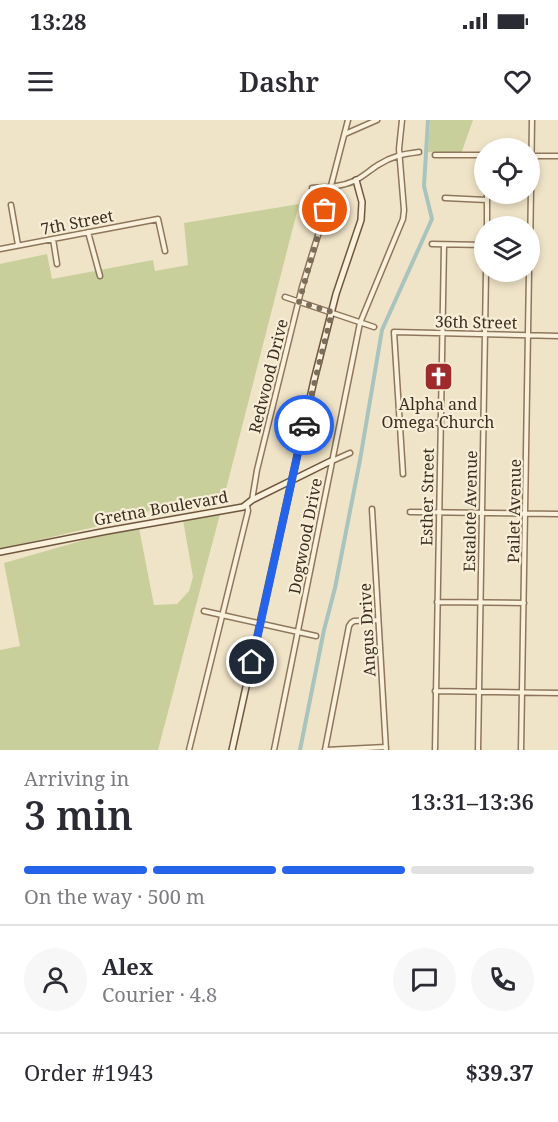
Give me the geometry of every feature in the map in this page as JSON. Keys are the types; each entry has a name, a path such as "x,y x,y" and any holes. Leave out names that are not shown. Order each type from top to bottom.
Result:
{"street":[{"name":"Redwood Drive","path":"189,750 299,302 348,120"},
{"path":"345,134 377,120"},
{"name":"Dogwood Drive","path":"274,750 360,322 404,219 400,154 402,120"},
{"path":"531,138 532,120"},
{"path":"312,188 345,184 400,154 419,152"},
{"path":"435,154 474,155"},
{"path":"540,156 558,156"},
{"path":"232,750 314,380 336,294 361,220 362,202 356,180"},
{"path":"445,198 474,199"},
{"path":"10,205 18,245"},
{"name":"7th Street","path":"0,249 158,219 165,251"},
{"path":"88,232 100,276"},
{"path":"53,239 57,264"},
{"path":"432,244 474,244"},
{"name":"Esther Street","path":"435,750 444,245"},
{"name":"Estalote Avenue","path":"478,750 486,282"},
{"name":"Pailet Avenue","path":"521,750 529,282"},
{"path":"285,297 374,327"},
{"name":"36th Street","path":"400,423 394,332 558,336"},
{"path":"404,474 400,423 440,423"},
{"name":"Gretna Boulevard","path":"0,552 238,508 350,453"},
{"name":"Angus Drive","path":"372,509 386,748"},
{"path":"410,512 558,514"},
{"path":"437,602 524,603"},
{"path":"204,611 316,636"},
{"path":"378,620 354,621 349,626 325,750 386,748"},
{"path":"435,691 558,693"}],"green space":[{"path":"430,120 473,120 461,154 428,152"},
{"path":"299,204 224,497 108,519 99,526 0,549 0,264 47,254 52,279 153,260 155,271 188,265 184,223"},
{"path":"220,514 158,750 0,750 0,650 20,646 4,563 88,539 139,528 154,605 177,604 189,591 193,577 183,520"}],"waterway":[{"path":"300,750 360,460 382,330 432,219 424,186 428,120"}],"way so far":[{"path":"304,425 332,312 299,302 325,210"}],"place":[{"name":"Alpha and Omega Church","path":"438,376"}],"route":[{"path":"252,662 304,425"}]}
